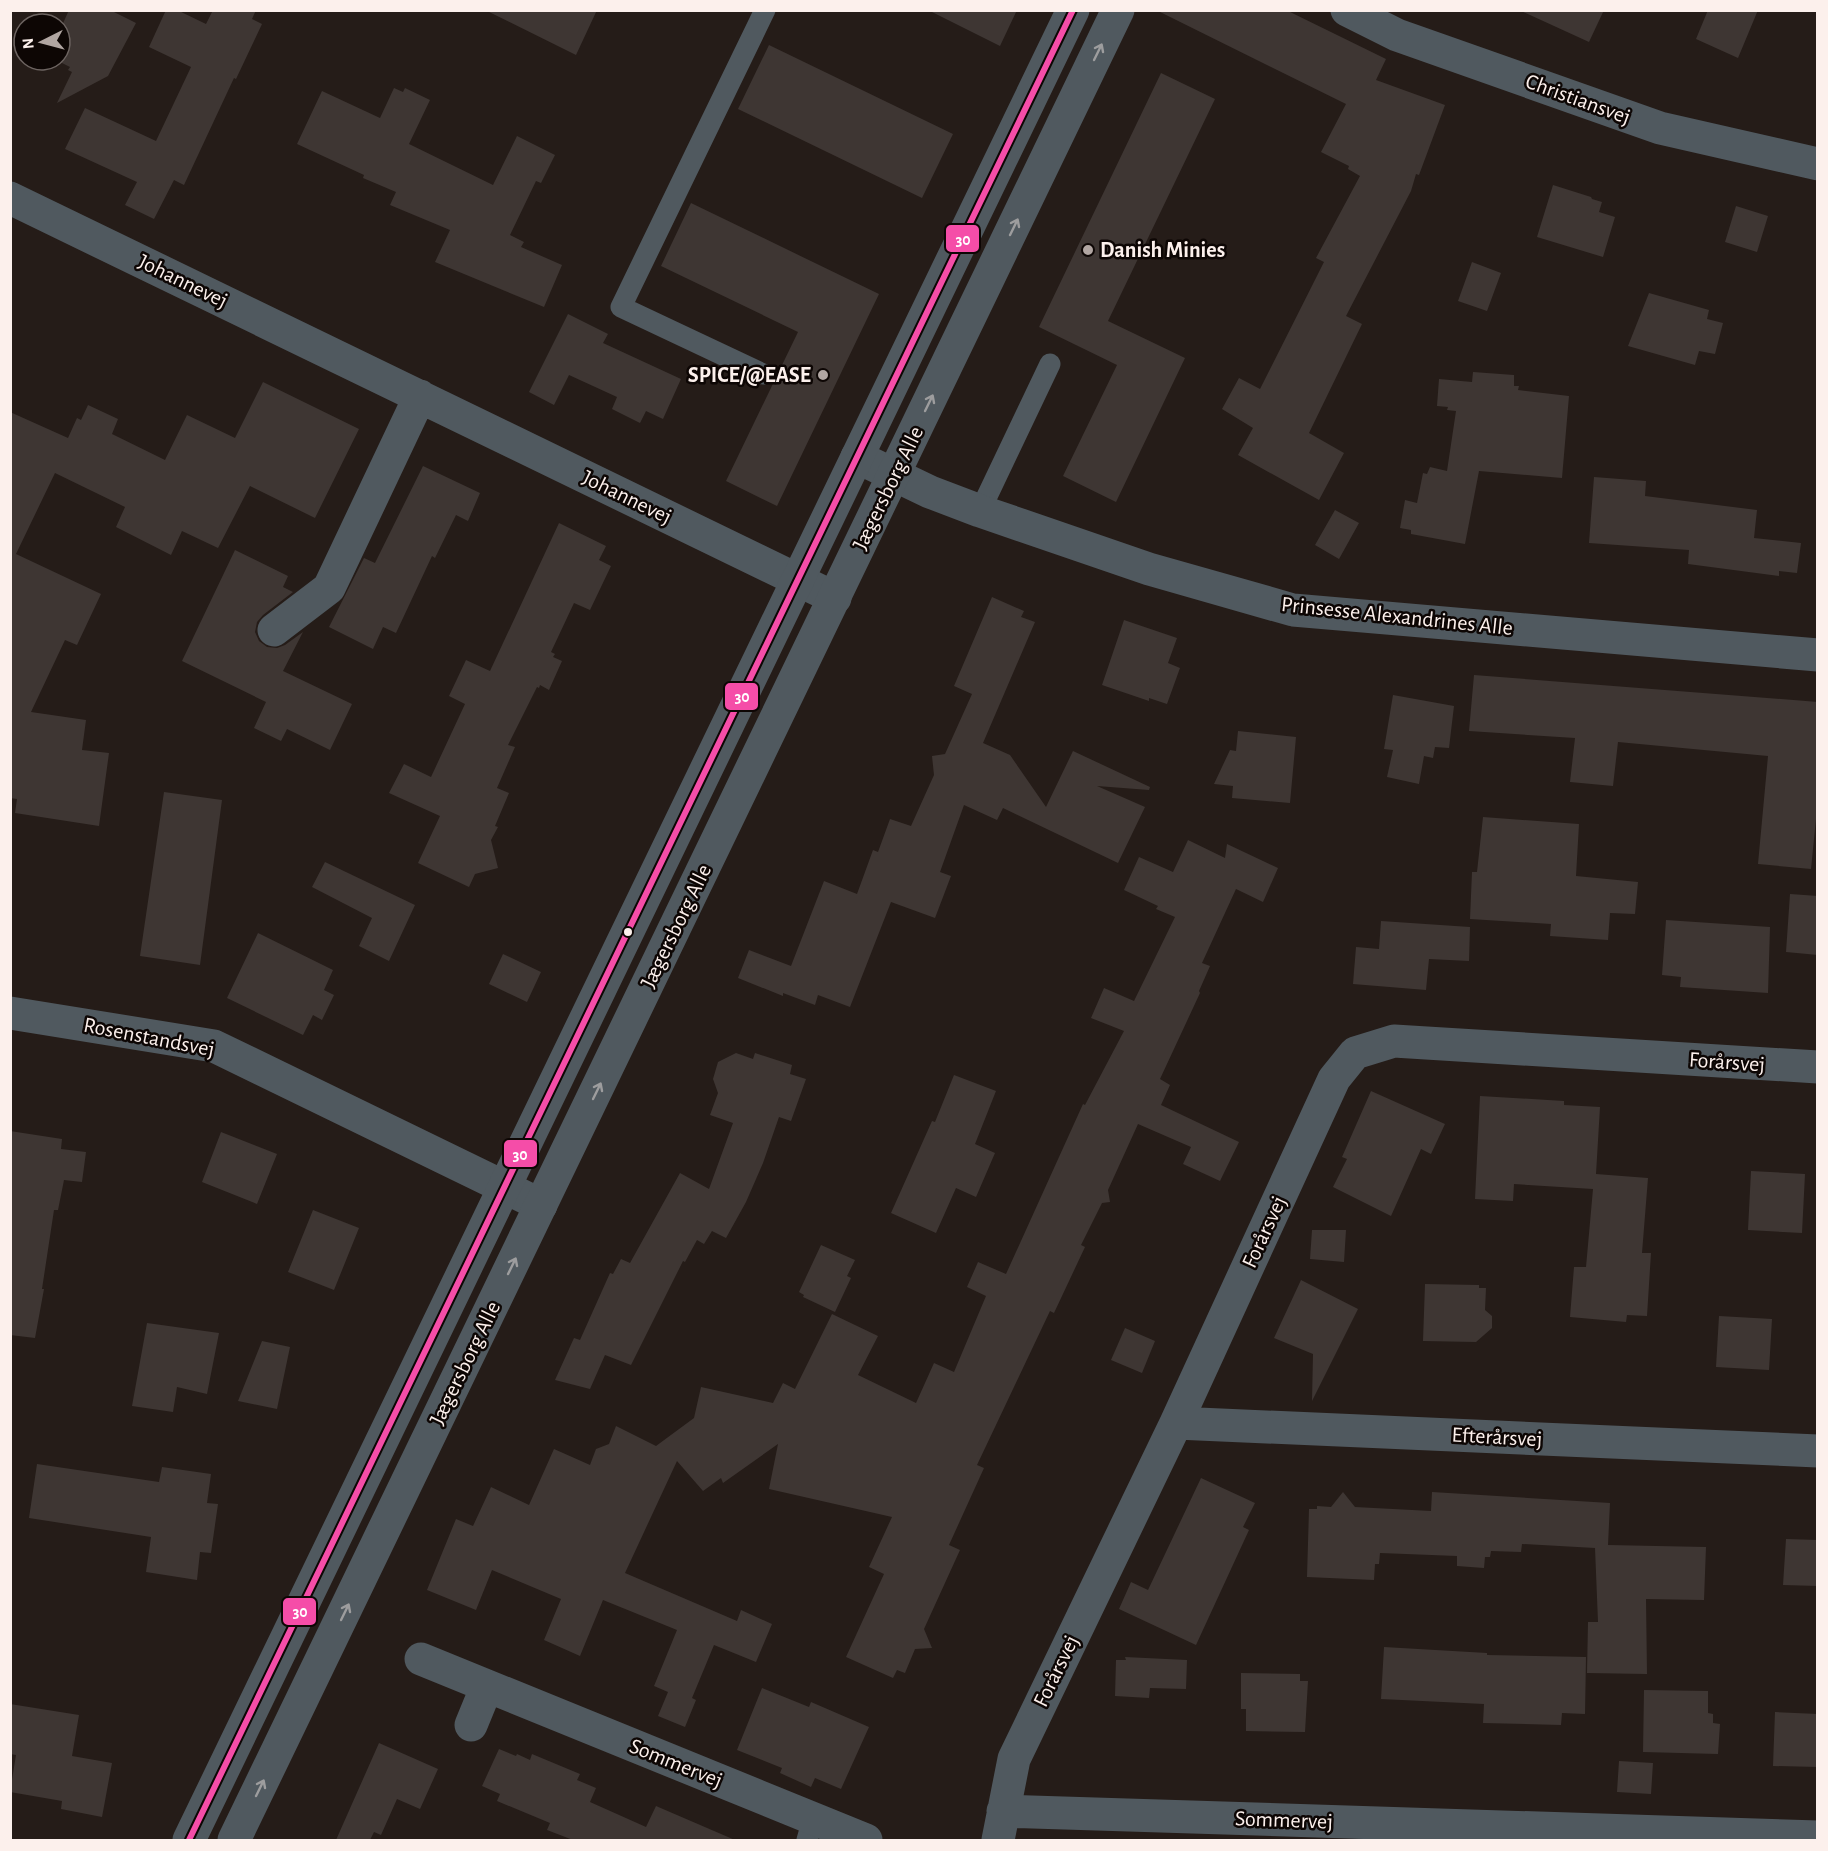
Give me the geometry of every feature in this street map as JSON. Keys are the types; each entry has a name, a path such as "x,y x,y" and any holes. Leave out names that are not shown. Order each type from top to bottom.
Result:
{"street":[{"name":"Jægersborg Alle","path":"189,1840 1073,10"},
{"name":"Jægersborg Alle","path":"234,1840 1118,10"},
{"name":"Christiansvej","path":"1347,10 1397,35 1660,128 1818,164"},
{"name":"Johannevej","path":"10,198 835,598"},
{"path":"274,630 329,588 420,396"},
{"name":"Prinsesse Alexandrines Alle","path":"857,457 930,492 980,511 1149,569 1293,609 1818,655"},
{"name":"Rosenstandsvej","path":"10,1013 214,1046 542,1205"},
{"name":"Forårsvej","path":"1001,1826 1014,1759 1176,1423 1334,1079 1355,1053 1394,1041 1818,1067"},
{"name":"Efterårsvej","path":"1176,1423 1818,1451"},
{"name":"Sommervej","path":"421,1659 487,1686 810,1830 866,1840"},
{"path":"471,1725 487,1686"},
{"name":"Sommervej","path":"1001,1826 1818,1837"}],"lane":[{"path":"763,374 621,307 765,10"},
{"path":"980,511 1050,364"}],"building":[{"path":"69,10 110,10 136,23 108,76 57,103 72,72 72,12 68,12"},
{"path":"166,10 177,10 206,24 213,10 256,10 252,19 262,24 184,185 174,180 154,219 125,205 137,182 65,149 85,108 156,141 191,67 149,47"},
{"path":"485,10 597,10 576,55"},
{"path":"928,10 1017,10 1000,46"},
{"path":"1156,10 1286,10 1386,59 1376,80 1445,105 1419,175 1416,174 1411,191 1346,316 1362,324 1309,433 1344,453 1319,500 1238,455 1253,428 1222,409 1239,378 1260,389 1324,262 1316,258 1360,176 1348,169 1349,166 1321,152 1346,104"},
{"path":"1519,10 1604,10 1589,42"},
{"path":"1708,10 1758,10 1738,58 1696,39"},
{"path":"769,45 953,134 922,198 738,109"},
{"path":"1161,73 1215,99 1108,321 1185,358 1116,502 1063,476 1117,365 1039,327"},
{"path":"394,88 403,92 405,88 430,100 409,144 493,185 517,136 555,155 541,183 536,181 510,235 524,242 521,247 562,265 544,307 435,262 450,230 390,205 396,192 297,144 322,91 380,118"},
{"path":"1553,185 1602,202 1599,212 1615,217 1603,257 1537,237"},
{"path":"691,203 879,294 777,506 726,481 798,332 661,266"},
{"path":"1736,206 1768,216 1757,252 1725,242"},
{"path":"1472,262 1501,273 1487,311 1458,301"},
{"path":"1649,293 1709,310 1707,319 1723,323 1715,354 1699,351 1695,365 1628,346"},
{"path":"568,314 608,334 603,343 681,379 663,419 646,411 640,423 612,409 617,397 569,375 554,405 529,392"},
{"path":"1473,372 1514,375 1514,386 1519,386 1518,390 1569,396 1562,478 1479,471 1465,544 1411,534 1411,530 1400,528 1405,500 1417,503 1423,473 1427,474 1430,467 1447,471 1456,411 1447,410 1448,407 1437,406 1439,379 1472,382"},
{"path":"263,382 359,429 315,518 250,486 218,548 182,531 171,555 116,527 125,507 55,473 16,554 101,594 77,645 65,640 31,712 86,720 82,750 109,753 99,826 15,813 17,799 10,798 10,412 68,438 77,418 81,420 88,405 118,419 112,434 165,460 187,415 235,438"},
{"path":"423,466 480,493 468,521 456,515 435,558 432,556 396,633 383,627 373,649 329,627 364,558 375,563"},
{"path":"1594,477 1646,481 1645,496 1757,510 1754,538 1801,543 1797,573 1779,571 1779,576 1688,564 1689,550 1589,543"},
{"path":"1335,510 1359,523 1339,559 1315,545"},
{"path":"559,523 606,546 599,560 611,566 590,610 574,603 551,652 555,654 553,657 562,661 549,690 540,685 539,688 537,687 508,745 515,747 497,788 509,793 495,826 498,827 491,840 498,868 475,874 469,887 418,863 440,816 389,793 404,764 431,777 465,704 449,696 466,660 490,671"},
{"path":"235,550 288,576 283,587 293,592 257,622 255,632 259,641 267,647 277,648 303,632 283,671 352,704 330,750 287,729 281,741 254,728 266,702 182,661"},
{"path":"992,597 1024,611 1021,617 1035,622 983,743 1010,755 1046,807 1073,751 1150,787 1149,790 1097,786 1145,807 1118,863 1003,808 997,820 964,805 940,872 951,876 935,918 891,902 850,1007 818,995 815,1005 783,993 783,996 738,978 749,950 791,966 824,881 857,894 873,850 878,852 890,819 911,826 934,775 932,756 945,754 972,694 954,686"},
{"path":"1124,620 1177,638 1168,663 1180,668 1167,704 1149,698 1149,701 1102,685"},
{"path":"1474,675 1818,702 1818,799 1811,869 1758,864 1768,756 1618,742 1613,786 1570,782 1575,738 1469,731"},
{"path":"1393,695 1454,706 1449,748 1435,747 1433,758 1424,756 1419,784 1387,777 1393,750 1384,749"},
{"path":"1238,731 1296,737 1290,803 1232,798 1233,786 1214,784 1230,750 1236,751"},
{"path":"164,792 222,800 200,965 140,956"},
{"path":"1483,817 1579,824 1576,876 1638,882 1635,914 1610,913 1608,940 1550,936 1551,924 1470,919 1472,872 1477,872"},
{"path":"1188,840 1225,858 1227,844 1278,868 1263,902 1236,889 1202,963 1210,966 1200,993 1160,1079 1170,1085 1161,1105 1239,1142 1220,1181 1183,1164 1191,1147 1138,1124 1108,1190 1110,1202 1102,1203 1081,1245 1085,1247 1054,1313 1050,1311 977,1465 984,1468 949,1545 960,1550 924,1629 932,1648 915,1649 905,1673 897,1670 893,1678 846,1657 884,1574 869,1567 892,1517 769,1489 778,1444 723,1483 721,1478 703,1491 677,1461 625,1573 737,1621 741,1610 772,1624 756,1662 714,1645 692,1698 696,1700 685,1727 658,1716 668,1692 654,1686 677,1630 603,1600 580,1656 544,1640 561,1599 492,1570 476,1610 427,1590 456,1519 473,1526 491,1487 529,1505 554,1449 590,1465 596,1449 609,1444 616,1426 656,1446 694,1418 701,1387 773,1403 783,1383 795,1389 832,1314 878,1336 858,1375 916,1403 934,1363 954,1372 986,1296 967,1287 978,1262 1006,1274 1083,1104 1085,1105 1124,1031 1091,1018 1104,988 1134,1001 1175,917 1156,909 1158,906 1124,890 1139,857 1173,872"},
{"path":"325,862 415,905 389,961 359,946 372,918 312,887"},
{"path":"1790,894 1818,896 1818,955 1786,952"},
{"path":"1666,920 1770,927 1768,993 1680,987 1681,977 1662,975"},
{"path":"1381,921 1470,927 1469,961 1429,959 1426,990 1353,984 1356,947 1379,949"},
{"path":"258,933 333,970 324,990 334,995 322,1020 313,1015 303,1035 227,998"},
{"path":"503,954 541,972 527,1002 489,984"},
{"path":"736,1053 753,1059 755,1053 792,1065 790,1074 806,1079 791,1121 779,1117 746,1202 726,1238 712,1231 704,1244 697,1240 685,1262 683,1261 631,1365 605,1355 590,1389 555,1380 574,1338 580,1340 610,1273 613,1274 621,1259 630,1263 680,1173 709,1189 733,1123 710,1115 718,1093 713,1079 718,1062"},
{"path":"954,1075 996,1091 975,1144 995,1153 976,1197 956,1188 936,1233 891,1213 932,1121 935,1122"},
{"path":"1371,1091 1445,1124 1431,1154 1421,1149 1391,1216 1333,1187 1347,1159 1342,1157"},
{"path":"1480,1096 1564,1101 1564,1105 1600,1107 1596,1174 1648,1178 1642,1253 1651,1253 1647,1316 1627,1315 1626,1322 1570,1317 1574,1267 1586,1267 1593,1189 1514,1184 1513,1201 1475,1199"},
{"path":"10,1131 62,1139 61,1149 86,1152 82,1182 64,1180 58,1210 54,1210 35,1338 10,1335"},
{"path":"221,1132 277,1154 257,1204 202,1182"},
{"path":"1751,1171 1805,1174 1802,1233 1748,1230"},
{"path":"313,1210 359,1228 334,1290 288,1272"},
{"path":"1312,1230 1346,1230 1344,1262 1310,1259"},
{"path":"821,1245 855,1260 847,1276 851,1278 835,1312 803,1297 804,1295 799,1292"},
{"path":"1301,1280 1358,1309 1312,1401 1313,1354 1274,1338"},
{"path":"1425,1284 1479,1285 1479,1288 1486,1288 1485,1310 1492,1316 1492,1328 1476,1342 1423,1341"},
{"path":"1719,1316 1772,1319 1769,1370 1716,1367"},
{"path":"147,1323 219,1333 207,1394 177,1387 173,1412 132,1406"},
{"path":"1125,1328 1155,1341 1142,1373 1111,1360"},
{"path":"262,1341 290,1347 277,1409 238,1401"},
{"path":"37,1464 159,1482 162,1467 211,1474 207,1503 218,1504 211,1553 200,1552 197,1580 146,1572 151,1537 29,1518"},
{"path":"1201,1478 1255,1503 1243,1527 1249,1530 1196,1645 1119,1609 1131,1582 1148,1590"},
{"path":"1343,1492 1355,1507 1431,1511 1432,1492 1610,1503 1608,1545 1706,1547 1704,1600 1646,1599 1647,1674 1587,1673 1588,1622 1598,1622 1595,1548 1522,1544 1521,1552 1491,1551 1490,1557 1485,1557 1484,1568 1457,1566 1457,1556 1380,1553 1379,1564 1375,1564 1374,1580 1307,1577 1309,1509 1317,1509 1317,1506 1331,1507"},
{"path":"1786,1539 1818,1540 1818,1586 1783,1585"},
{"path":"1384,1647 1487,1653 1487,1655 1586,1657 1585,1714 1562,1713 1561,1725 1483,1723 1484,1704 1381,1699"},
{"path":"1125,1657 1187,1660 1186,1689 1150,1688 1149,1698 1115,1696 1116,1660 1126,1660"},
{"path":"1241,1673 1300,1674 1300,1681 1308,1681 1305,1732 1246,1731 1246,1709 1241,1709"},
{"path":"762,1688 809,1707 811,1702 869,1727 841,1789 815,1778 811,1787 780,1773 782,1768 737,1750"},
{"path":"1644,1690 1708,1691 1708,1713 1713,1714 1713,1723 1720,1724 1718,1754 1643,1752"},
{"path":"10,1704 79,1715 72,1756 112,1763 102,1817 61,1809 62,1801 10,1792 16,1755 10,1754"},
{"path":"1775,1712 1818,1714 1818,1767 1773,1766"},
{"path":"379,1743 438,1769 420,1809 397,1799 381,1835 374,1832 370,1840 336,1840"},
{"path":"499,1749 530,1760 532,1754 580,1774 577,1780 596,1788 590,1802 646,1827 656,1806 735,1840 573,1840 547,1830 550,1823 497,1801 500,1794 482,1786"},
{"path":"1619,1761 1653,1763 1651,1794 1617,1792"}],"transit line":[{"name":"30","path":"189,1840 1073,10"}],"place":[{"name":"Danish Minies","path":"1088,250"},
{"name":"SPICE/@EASE","path":"823,375"}]}
